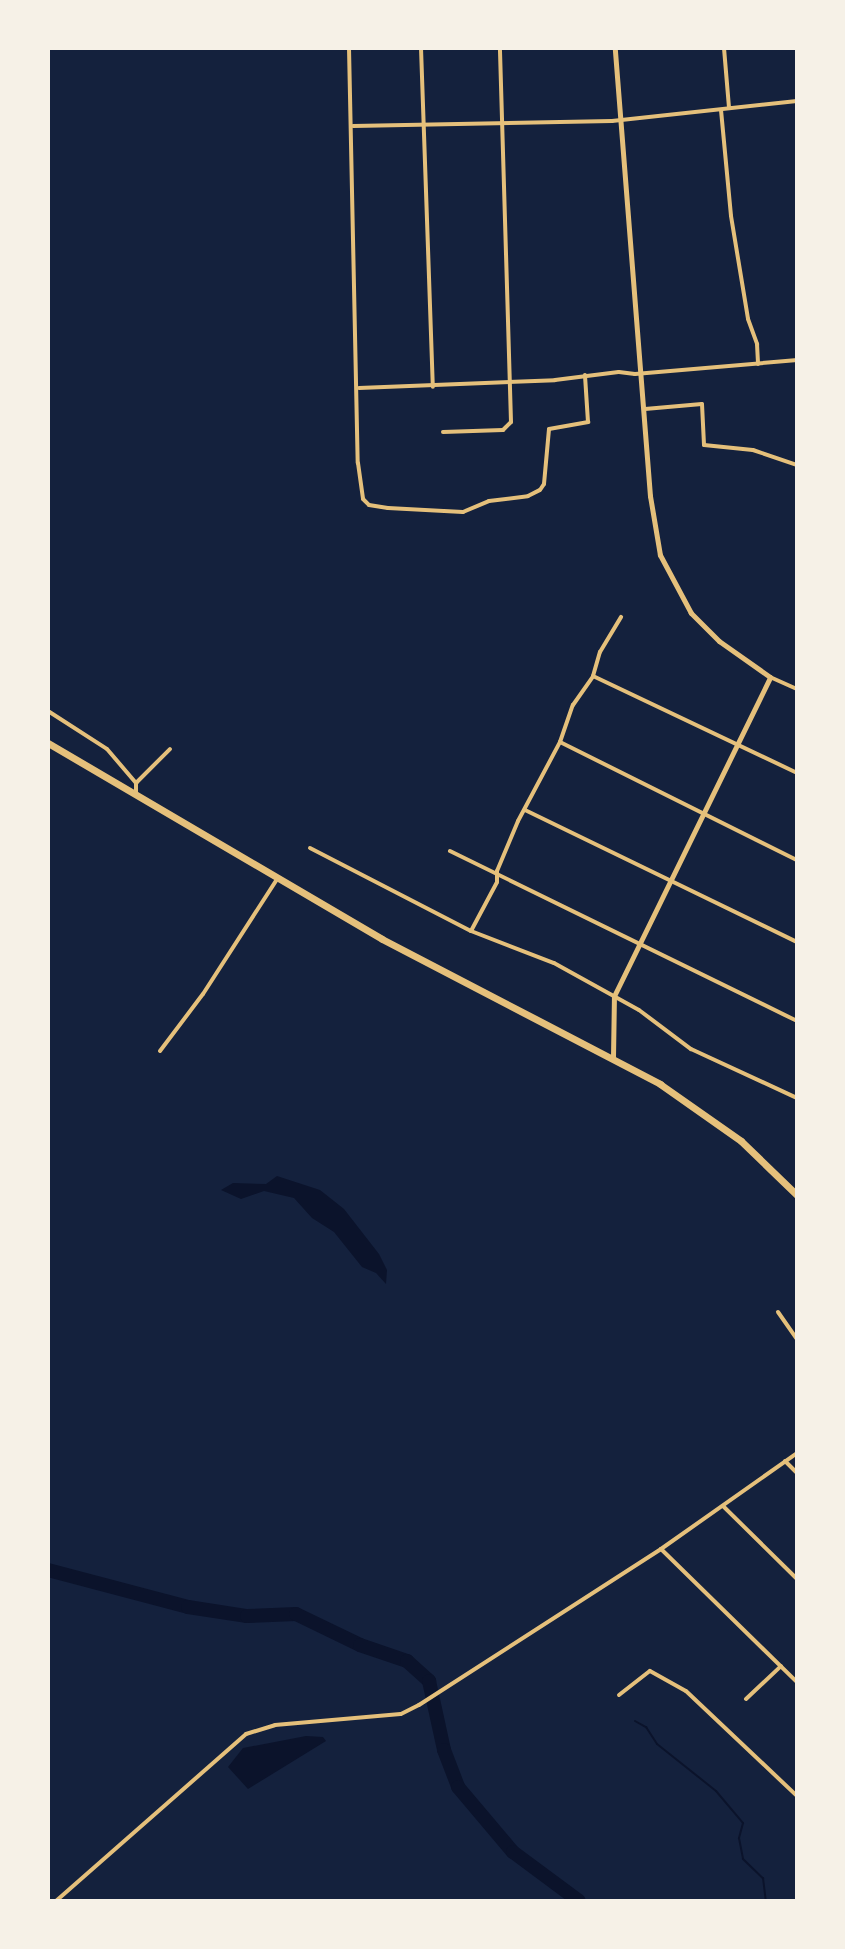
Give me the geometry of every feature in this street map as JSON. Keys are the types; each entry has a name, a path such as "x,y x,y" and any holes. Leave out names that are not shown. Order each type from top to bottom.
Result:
{"main road":[{"path":"48,743 136,798 382,939 613,1057 700,1109 758,1157 797,1195"}],"street":[{"path":"349,48 359,388 358,463 363,499 369,505 388,508 463,512 489,501 528,496 540,490 544,484 549,429 588,422 585,375"},
{"path":"421,48 433,387"},
{"path":"443,432 503,430 510,427 500,48"},
{"path":"615,48 655,536 666,570 691,613 719,641 770,677 797,689"},
{"path":"724,48 729,107"},
{"path":"352,126 423,127 620,120 797,101"},
{"path":"721,110 731,216 748,319 756,337 758,364"},
{"path":"359,388 555,380 585,375 797,360"},
{"path":"645,409 702,404 704,445 753,450 797,465"},
{"path":"471,931 499,877 497,871 546,763 560,742 573,705 593,676 600,652 621,617"},
{"path":"593,676 797,773"},
{"path":"613,1057 614,996 770,677"},
{"path":"48,711 107,749 136,783 136,798"},
{"path":"560,742 797,860"},
{"path":"136,783 170,749"},
{"path":"525,810 797,942"},
{"path":"310,848 471,931 554,963 614,996 691,1049 797,1098"},
{"path":"450,851 797,1021"},
{"path":"160,1051 203,994 277,879"},
{"path":"778,1312 797,1339"},
{"path":"56,1901 246,1734 275,1725 389,1716 419,1705 452,1687 661,1549 797,1453"},
{"path":"785,1461 797,1473"},
{"path":"723,1506 797,1579"},
{"path":"661,1549 796,1678"},
{"path":"746,1699 781,1666"},
{"path":"619,1695 650,1671 686,1691 797,1796"}],"water":[{"path":"277,1176 320,1190 344,1209 379,1254 387,1270 386,1284 376,1273 362,1267 334,1232 312,1218 294,1198 264,1191 241,1199 221,1190 233,1183 266,1184"},
{"path":"306,1736 323,1737 326,1741 248,1789 228,1767 243,1748"}],"waterway":[{"path":"48,1570 188,1607 247,1616 296,1614 360,1645 407,1661 429,1681 444,1750 458,1787 513,1852 579,1901"},
{"path":"635,1721 646,1727 657,1744 716,1791 743,1823 739,1838 743,1859 763,1878 766,1901"}]}
